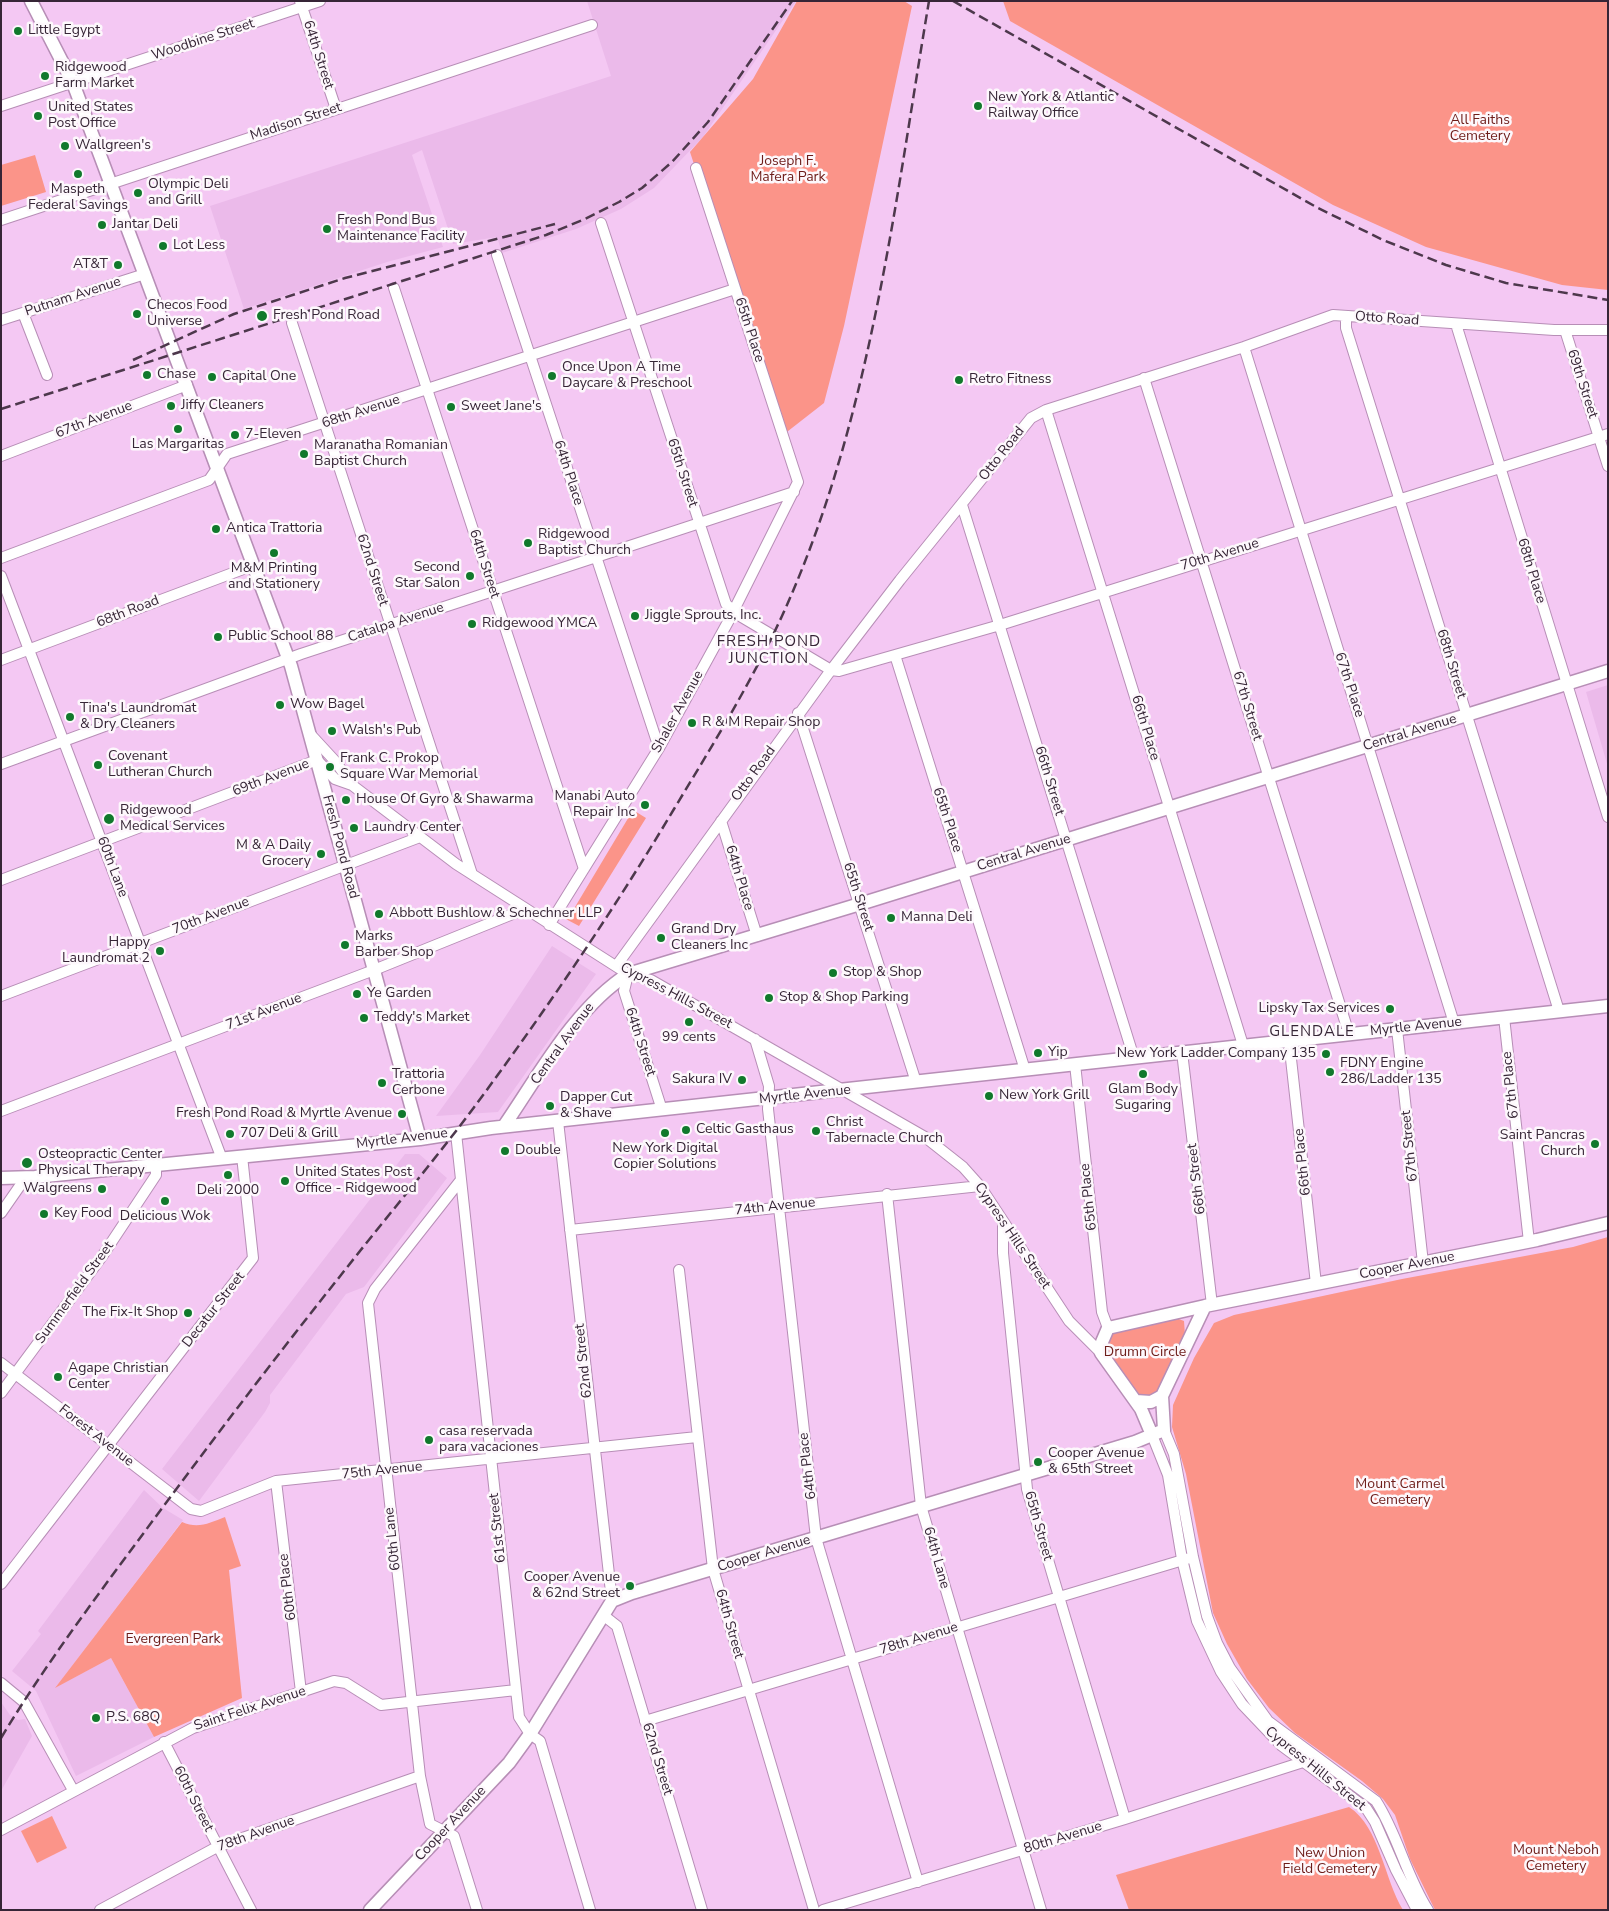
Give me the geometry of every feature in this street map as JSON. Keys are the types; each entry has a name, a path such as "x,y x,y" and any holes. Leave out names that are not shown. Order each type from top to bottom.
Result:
{"main road":[{"name":"Fresh Pond Road","path":"31,1 73,84 288,658 420,1139"},
{"name":"Central Avenue","path":"504,1126 585,1009 610,985 628,974 964,872 1608,671"},
{"name":"Myrtle Avenue","path":"1,1178 26,1178 420,1139 504,1126 768,1099 1607,1006"},
{"name":"Cooper Avenue","path":"1108,1328 1208,1305 1529,1242 1608,1223"},
{"path":"1158,1432 1162,1396 1208,1305"},
{"path":"1101,1352 1102,1342 1108,1328"},
{"name":"Cypress Hills Street","path":"1101,1352 1158,1432"},
{"path":"1136,1401 1151,1402 1162,1396"},
{"name":"Cooper Avenue","path":"370,1910 508,1763 530,1734 612,1601 1025,1475 1158,1432"}],"street":[{"name":"Woodbine Street","path":"1,106 73,84 301,4 320,1"},
{"name":"64th Street","path":"301,4 336,109"},
{"name":"Madison Street","path":"1,220 592,25"},
{"name":"65th Place","path":"696,168 798,482 794,492"},
{"name":"65th Street","path":"601,223 726,604 734,611 831,670"},
{"name":"64th Place","path":"497,254 659,748"},
{"name":"Putnam Avenue","path":"1,320 145,274"},
{"name":"64th Street","path":"394,288 584,869"},
{"name":"68th Avenue","path":"1,558 209,480 227,454 325,424 735,289"},
{"path":"23,313 47,375"},
{"name":"Otto Road","path":"617,966 798,713 900,580 1031,418 1046,410 1244,347 1330,316 1565,330 1608,330"},
{"name":"68th Street","path":"1346,316 1346,328 1559,1011"},
{"name":"62nd Street","path":"292,323 472,874"},
{"name":"68th Place","path":"1456,324 1498,468 1608,817"},
{"name":"69th Street","path":"1565,330 1603,435 1608,466"},
{"name":"67th Place","path":"1244,347 1454,1023"},
{"name":"67th Street","path":"1144,378 1349,1034"},
{"name":"67th Avenue","path":"1,456 187,385"},
{"name":"66th Place","path":"1046,410 1243,1045"},
{"name":"70th Avenue","path":"831,670 838,671 1000,625 1603,435"},
{"name":"Catalpa Avenue","path":"1,764 288,658 794,492"},
{"name":"Shaler Avenue","path":"549,925 659,748 734,611 794,492"},
{"name":"66th Street","path":"962,505 1134,1058"},
{"name":"68th Road","path":"1,660 254,564"},
{"name":"60th Lane","path":"1,576 222,1158"},
{"name":"65th Place","path":"895,655 1025,1070"},
{"name":"65th Street","path":"798,713 916,1082"},
{"name":"Cypress Hills Street","path":"309,732 335,761 352,784 420,837 472,874 628,974 650,980 844,1090 925,1137 963,1166 980,1186 1069,1322 1101,1352"},
{"name":"Cypress Hills Street","path":"317,760 335,779 352,784"},
{"name":"69th Avenue","path":"1,880 317,760"},
{"name":"64th Place","path":"720,821 757,936"},
{"name":"70th Avenue","path":"1,996 420,837"},
{"name":"71st Avenue","path":"1,1111 374,970 525,909"},
{"name":"64th Street","path":"628,974 624,991 662,1110"},
{"name":"67th Place","path":"1504,1017 1529,1242"},
{"name":"67th Street","path":"1397,1029 1423,1263"},
{"name":"64th Place","path":"755,1039 769,1086 768,1099 779,1207 816,1538 918,1882"},
{"name":"66th Place","path":"1289,1041 1316,1284"},
{"name":"66th Street","path":"1182,1052 1208,1305"},
{"name":"65th Place","path":"1075,1064 1102,1312 1108,1328"},
{"name":"62nd Street","path":"558,1121 612,1601"},
{"name":"61st Street","path":"456,1132 519,1717 530,1734 540,1741 590,1910"},
{"name":"Decatur Street","path":"1,1584 253,1258 242,1156"},
{"name":"Summerfield Street","path":"1,1393 103,1255 156,1176 156,1164"},
{"path":"1,1214 26,1178"},
{"name":"60th Lane","path":"460,1181 375,1289 368,1303 420,1776 430,1824 454,1836 477,1910"},
{"name":"74th Avenue","path":"570,1230 887,1194 980,1186"},
{"name":"64th Lane","path":"887,1194 921,1506 1041,1910"},
{"name":"65th Street","path":"1003,1223 1002,1253 1027,1489 1125,1819"},
{"name":"64th Street","path":"678,1270 713,1569 814,1910"},
{"name":"Forest Avenue","path":"1,1363 191,1509"},
{"name":"Cypress Hills Street","path":"1158,1432 1174,1454 1197,1621 1221,1672 1242,1704 1265,1730 1303,1762 1366,1808 1376,1822 1396,1870 1417,1910"},
{"name":"75th Avenue","path":"191,1509 201,1511 276,1481 697,1437"},
{"name":"60th Place","path":"276,1481 301,1692"},
{"name":"Cypress Hills Street","path":"1187,1558 1217,1643 1230,1668 1268,1721 1376,1801 1387,1818 1406,1867 1428,1910"},
{"name":"78th Avenue","path":"645,1721 1187,1558"},
{"name":"62nd Street","path":"603,1615 617,1626 702,1910"},
{"name":"Saint Felix Avenue","path":"1,1830 73,1790 193,1728 334,1681 346,1683 381,1705 516,1690"},
{"path":"1,1683 24,1702 73,1790"},
{"name":"60th Street","path":"164,1742 217,1847 252,1910"},
{"name":"80th Avenue","path":"823,1910 1125,1819 1303,1762"},
{"name":"78th Avenue","path":"100,1910 217,1847 420,1776"}],"shaded area":[{"path":"587,1 796,1 703,137 654,188 621,209 576,229 502,253 497,237 453,244 422,150 412,155 443,247 387,262 244,309 210,206 611,76"},
{"path":"1608,685 1608,767 1586,692"},
{"path":"552,946 596,974 498,1112 436,1116 480,1055"},
{"path":"405,1154 419,1154 447,1178 364,1287 346,1294 270,1395 270,1403 265,1412 199,1501 162,1469"},
{"path":"144,1490 163,1508 183,1520 56,1687 111,1658 154,1737 76,1776 36,1691 12,1671 41,1634 38,1631"},
{"path":"1,1702 10,1715 18,1720 25,1719 32,1736 1,1791"}],"green space":[{"name":"Joseph F. Mafera Park","path":"797,1 904,1 912,6 844,326 824,403 783,435 690,152 753,79"},
{"name":"All Faiths Cemetery","path":"1003,1 1608,1 1608,290 1562,285 1426,247 1333,205 1010,21"},
{"path":"35,155 46,192 1,206 1,165"},
{"path":"633,810 646,818 579,926 562,917 566,909 572,912"},
{"name":"Mount Carmel Cemetery","path":"1608,1237 1608,1910 1435,1910 1410,1859 1395,1815 1383,1799 1362,1781 1295,1733 1269,1708 1247,1679 1227,1644 1213,1613 1186,1474 1172,1427 1173,1405 1194,1358 1214,1323 1234,1315 1402,1279 1573,1247"},
{"name":"Drumn Circle","path":"1171,1316 1184,1321 1185,1335 1159,1391 1155,1395 1144,1398 1138,1394 1106,1348 1112,1332"},
{"name":"Evergreen Park","path":"225,1517 241,1566 229,1570 242,1698 154,1737 111,1658 55,1688 182,1522 199,1525"},
{"name":"New Union Field Cemetery","path":"1349,1807 1368,1827 1375,1840 1396,1897 1403,1910 1129,1910 1116,1875"},
{"path":"52,1816 67,1848 37,1863 21,1831"}],"railway":[{"path":"1,409 546,235 619,202 642,188 672,162 708,122 792,1"},
{"path":"1,1738 57,1652 96,1597 248,1394 456,1131 525,1037 577,962 650,848 717,738 757,666 782,616 812,543 837,468 858,391 890,236 929,1"},
{"path":"953,1 1318,208 1383,240 1446,265 1506,283 1608,300"},
{"path":"133,360 234,314 345,278 555,224"}],"place":[{"name":"Little Egypt","path":"18,31"},
{"name":"Ridgewood Farm Market","path":"45,76"},
{"name":"New York & Atlantic Railway Office","path":"978,106"},
{"name":"United States Post Office","path":"38,116"},
{"name":"Wallgreen's","path":"65,146"},
{"name":"Maspeth Federal Savings","path":"78,174"},
{"name":"Olympic Deli and Grill","path":"138,193"},
{"name":"Jantar Deli","path":"102,225"},
{"name":"Fresh Pond Bus Maintenance Facility","path":"327,229"},
{"name":"Lot Less","path":"163,246"},
{"name":"AT&T","path":"118,265"},
{"name":"Checos Food Universe","path":"137,314"},
{"name":"Fresh Pond Road","path":"262,316"},
{"name":"Chase","path":"147,375"},
{"name":"Once Upon A Time Daycare & Preschool","path":"552,376"},
{"name":"Capital One","path":"212,377"},
{"name":"Retro Fitness","path":"959,380"},
{"name":"Jiffy Cleaners","path":"171,406"},
{"name":"Sweet Jane's","path":"451,407"},
{"name":"Las Margaritas","path":"178,429"},
{"name":"7-Eleven","path":"235,435"},
{"name":"Maranatha Romanian Baptist Church","path":"304,454"},
{"name":"Antica Trattoria","path":"216,529"},
{"name":"Ridgewood Baptist Church","path":"528,543"},
{"name":"M&M Printing and Stationery","path":"274,553"},
{"name":"Second Star Salon","path":"470,576"},
{"name":"Jiggle Sprouts, Inc.","path":"635,616"},
{"name":"Ridgewood YMCA","path":"472,624"},
{"name":"Public School 88","path":"218,637"},
{"name":"Wow Bagel","path":"280,705"},
{"name":"Tina's Laundromat & Dry Cleaners","path":"70,717"},
{"name":"R & M Repair Shop","path":"692,723"},
{"name":"Walsh's Pub","path":"332,731"},
{"name":"Covenant Lutheran Church","path":"98,765"},
{"name":"Frank C. Prokop Square War Memorial","path":"330,767"},
{"name":"House Of Gyro & Shawarma","path":"346,800"},
{"name":"Manabi Auto Repair Inc","path":"645,805"},
{"name":"Ridgewood Medical Services","path":"109,819"},
{"name":"Laundry Center","path":"354,828"},
{"name":"M & A Daily Grocery","path":"321,854"},
{"name":"Abbott Bushlow & Schechner LLP","path":"379,914"},
{"name":"Manna Deli","path":"891,918"},
{"name":"Grand Dry Cleaners Inc","path":"661,938"},
{"name":"Marks Barber Shop","path":"345,945"},
{"name":"Happy Laundromat 2","path":"160,951"},
{"name":"Stop & Shop","path":"833,973"},
{"name":"Ye Garden","path":"357,994"},
{"name":"Stop & Shop Parking","path":"769,998"},
{"name":"Lipsky Tax Services","path":"1390,1009"},
{"name":"Teddy's Market","path":"364,1018"},
{"name":"99 cents","path":"689,1022"},
{"name":"Yip","path":"1038,1053"},
{"name":"New York Ladder Company 135","path":"1326,1054"},
{"name":"FDNY Engine 286/Ladder 135","path":"1330,1072"},
{"name":"Glam Body Sugaring","path":"1143,1074"},
{"name":"Sakura IV","path":"742,1080"},
{"name":"Trattoria Cerbone","path":"382,1083"},
{"name":"New York Grill","path":"989,1096"},
{"name":"Dapper Cut & Shave","path":"550,1106"},
{"name":"Fresh Pond Road & Myrtle Avenue","path":"402,1114"},
{"name":"Celtic Gasthaus","path":"686,1130"},
{"name":"Christ Tabernacle Church","path":"816,1131"},
{"name":"New York Digital Copier Solutions","path":"665,1133"},
{"name":"707 Deli & Grill","path":"230,1134"},
{"name":"Saint Pancras Church","path":"1595,1144"},
{"name":"Double","path":"505,1151"},
{"name":"Osteopractic Center Physical Therapy","path":"27,1163"},
{"name":"Deli 2000","path":"228,1175"},
{"name":"United States Post Office - Ridgewood","path":"285,1181"},
{"name":"Walgreens","path":"102,1189"},
{"name":"Delicious Wok","path":"165,1201"},
{"name":"Key Food","path":"44,1214"},
{"name":"The Fix-It Shop","path":"188,1313"},
{"name":"Agape Christian Center","path":"58,1377"},
{"name":"casa reservada para vacaciones","path":"429,1440"},
{"name":"Cooper Avenue & 65th Street","path":"1038,1462"},
{"name":"Cooper Avenue & 62nd Street","path":"630,1586"},
{"name":"P.S. 68Q","path":"96,1718"}],"district":[{"name":"FRESH POND JUNCTION","path":"769,650"},
{"name":"GLENDALE","path":"1312,1032"}],"park label":[{"name":"Mount Neboh Cemetery","path":"1556,1859"}]}
